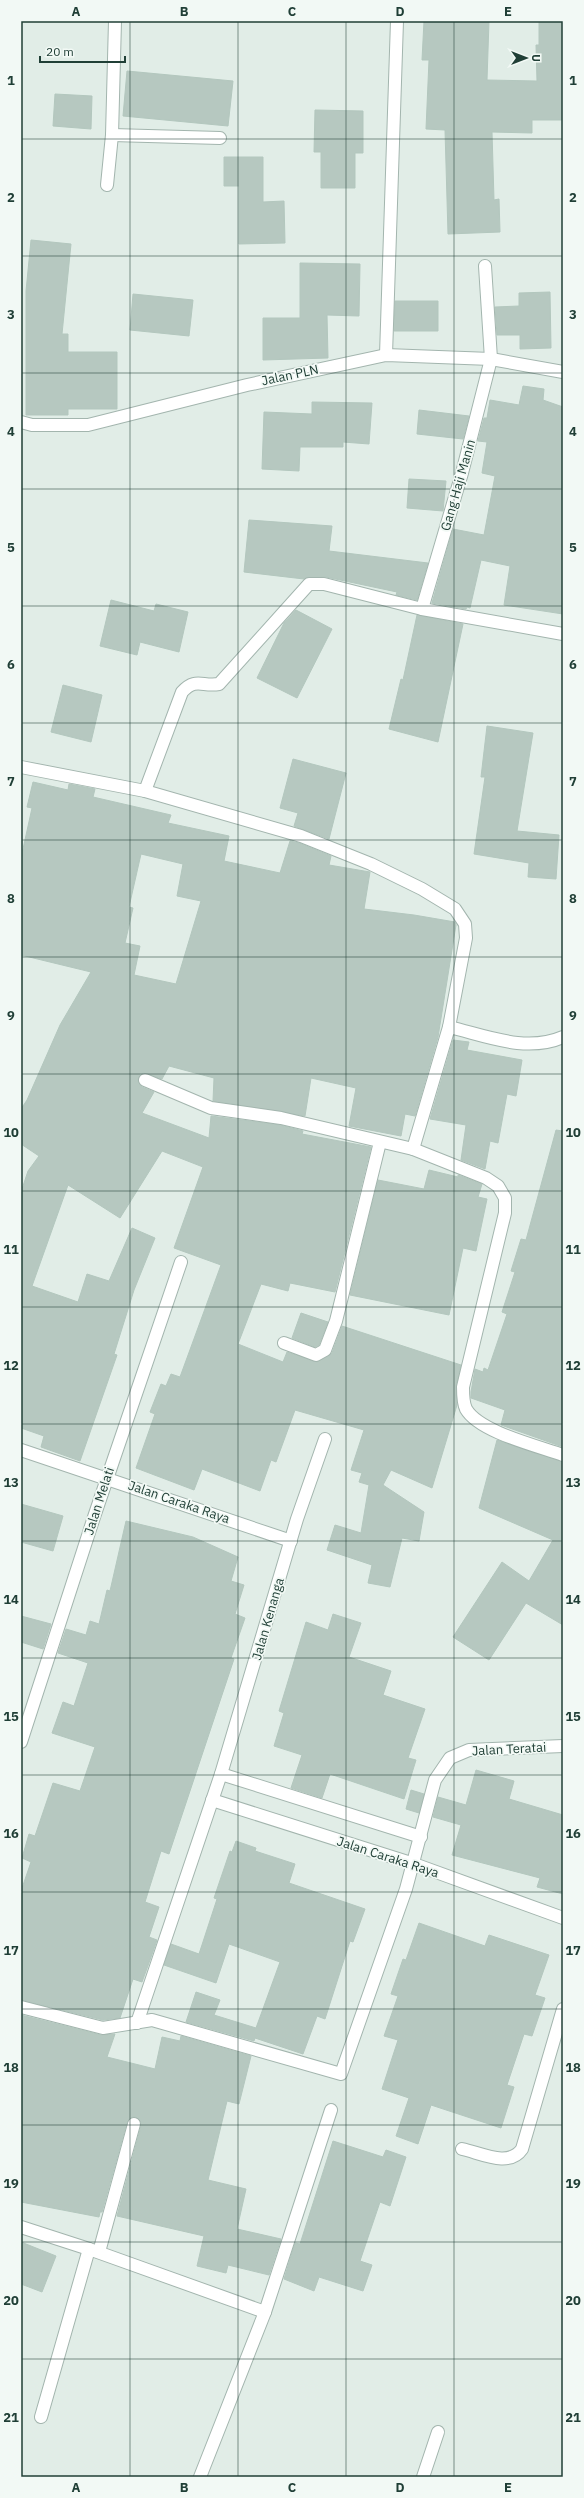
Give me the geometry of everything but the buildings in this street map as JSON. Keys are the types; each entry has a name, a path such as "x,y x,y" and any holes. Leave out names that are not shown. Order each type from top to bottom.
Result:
{"street":[{"path":"107,185 112,135 115,21"},
{"path":"386,355 397,21"},
{"path":"112,135 220,138"},
{"name":"Gang Haji Manin","path":"422,609 462,473 491,359 485,266"},
{"name":"Jalan PLN","path":"21,422 32,425 88,425 247,385 386,355 491,359 563,372"},
{"path":"145,791 182,692 188,685 197,682 210,686 219,684 309,584 324,584 422,609 563,634"},
{"path":"21,766 145,791 302,836 371,864 422,889 455,908 465,924 466,938 449,1027 413,1149"},
{"path":"449,1027 524,1045 547,1044 563,1037"},
{"path":"145,1080 211,1108 281,1118 413,1149 486,1178 498,1186 505,1198 505,1213 463,1387 466,1409 485,1426 563,1456"},
{"path":"284,1343 316,1355 325,1350 336,1321 380,1142"},
{"name":"Jalan Melati","path":"21,1742 107,1478 181,1262"},
{"name":"Jalan Kenanga","path":"137,2023 221,1774 291,1541 324,1439"},
{"name":"Jalan Caraka Raya","path":"21,1450 291,1541"},
{"name":"Jalan Teratai","path":"137,2023 152,2020 341,2074 414,1864 435,1780 450,1758 469,1750 563,1746"},
{"path":"221,1774 421,1837"},
{"name":"Jalan Caraka Raya","path":"212,1800 414,1864 563,1918"},
{"path":"21,2007 103,2028 137,2023"},
{"path":"462,2149 507,2159 517,2156 522,2149 563,2009"},
{"path":"200,2477 265,2312 331,2110"},
{"path":"41,2417 134,2124"},
{"path":"21,2227 94,2251 265,2312"},
{"path":"423,2477 438,2432"}]}
